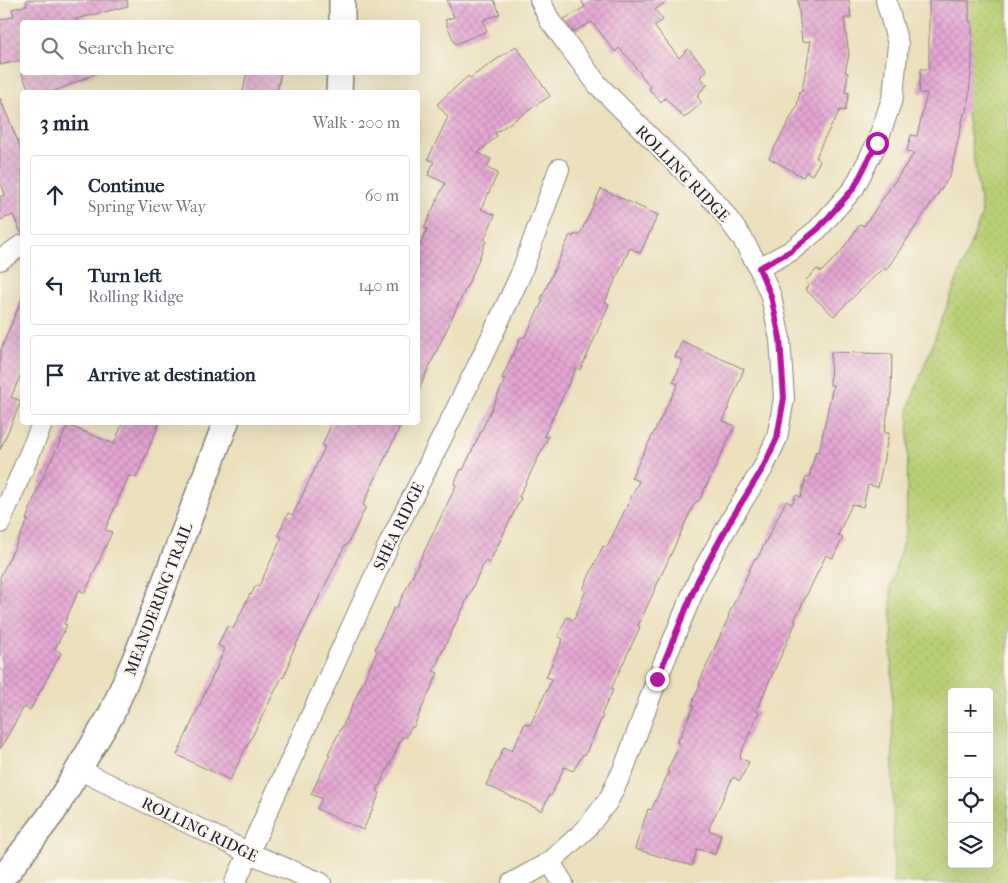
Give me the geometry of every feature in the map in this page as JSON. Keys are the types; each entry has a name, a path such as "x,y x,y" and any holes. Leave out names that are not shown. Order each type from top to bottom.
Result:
{"street":[{"path":"342,0 342,20"},
{"name":"ROLLING RIDGE","path":"512,883 550,862 586,830 608,801 624,768 657,679 698,580 732,518 763,468 777,438 784,398 780,338 771,296 759,268 742,238 718,206 598,85 550,21 540,0"},
{"path":"759,268 791,251 818,229 854,188 877,143 893,96 898,44 886,0"},
{"path":"339,90 340,75"},
{"name":"SHEA RIDGE","path":"235,883 390,542 482,359 520,276 560,169"},
{"path":"0,260 20,246"},
{"path":"0,523 42,425"},
{"name":"MEANDERING TRAIL","path":"0,878 54,812 111,715 139,650 225,425"},
{"name":"ROLLING RIDGE","path":"80,770 249,854 321,883"},
{"path":"550,862 563,883"}],"green space":[{"path":"953,0 1008,0 1008,883 894,883 891,585 906,530 909,406 982,214 959,62"}],"building":[{"path":"26,0 127,0 128,6 76,20 20,20 20,60 0,65 0,20 14,16 12,9 27,5"},
{"path":"447,0 494,0 500,14 483,20 487,31 455,44 445,20 454,17"},
{"path":"581,0 668,0 655,10 663,20 654,26 679,58 688,49 707,70 700,77 707,85 697,97 702,103 684,118 665,98 661,102 649,89 651,88 630,60 619,48 615,52 592,22 573,32 564,19 585,7"},
{"path":"798,0 849,0 851,18 844,18 849,55 845,72 848,73 845,92 849,93 845,111 840,110 822,143 816,158 820,161 812,175 806,172 803,177 769,158 797,106 800,91 802,91 811,41 802,42"},
{"path":"929,0 969,1 969,22 972,22 972,63 967,113 964,113 950,176 886,270 883,268 834,316 805,289 809,286 805,281 817,269 821,272 840,253 860,224 864,226 914,153 907,151 911,135 917,136 927,93 919,93 921,69 929,69"},
{"path":"516,46 550,96 495,133 497,136 478,153 491,159 487,168 498,173 481,209 495,215 484,240 486,241 474,271 420,387 420,246 427,229 424,228 445,183 428,175 434,162 428,159 448,117 437,104 468,76 470,78"},
{"path":"22,75 92,75 58,90 29,90"},
{"path":"246,75 280,75 277,90 243,90"},
{"path":"0,98 20,146 20,231 13,215 0,220 0,197 5,194 0,181"},
{"path":"601,189 658,215 640,253 630,248 605,302 609,304 590,349 580,370 576,368 544,436 548,437 519,497 521,498 489,563 485,561 433,671 438,673 413,728 411,727 406,738 403,736 377,791 380,793 363,830 317,809 322,799 311,794 377,651 375,649 382,633 408,585 453,492 456,485 454,484 461,469 463,470 494,404 505,379 502,378 521,337 524,338 543,300 541,299 570,235 573,237 574,234 579,236"},
{"path":"20,303 20,377 11,397 20,401 20,403 0,450 0,352"},
{"path":"682,341 744,369 723,421 735,426 699,501 693,506 638,626 640,627 611,689 613,690 601,715 603,716 585,755 583,754 573,771 564,767 542,811 486,785 504,747 512,751 525,723 530,725 552,679 546,677 563,639 558,636 567,617 574,620 586,590 583,589 603,546 607,547 639,481 631,478 678,384 673,382 683,360 675,357"},
{"path":"831,352 892,354 891,394 884,433 889,433 878,487 868,485 863,507 852,504 838,535 843,537 833,558 826,555 794,621 796,622 756,711 759,712 740,755 740,758 749,762 740,781 733,777 709,828 709,831 721,834 715,854 697,849 692,866 635,849 648,809 651,810 669,772 667,771 680,744 677,743 694,706 692,705 694,698 701,684 699,683 728,616 755,558 757,559 786,501 792,504 796,495 801,497 816,451 819,452 833,385 830,385"},
{"path":"68,425 114,444 122,425 159,425 136,478 129,475 105,530 112,532 85,593 79,590 64,624 67,625 55,649 61,653 30,710 24,707 0,749 0,577 28,520 26,520 40,483"},
{"path":"331,425 401,425 363,505 366,507 347,545 345,545 291,655 290,663 283,678 230,780 177,755 225,649 218,645 227,626 233,629 250,594 256,585 259,586 282,537 278,535 288,513 293,515 325,447 322,446"}],"route":[{"path":"657,679 698,580 732,518 763,468 777,438 784,398 780,338 771,296 759,268 791,251 818,229 854,188 877,143"}]}
